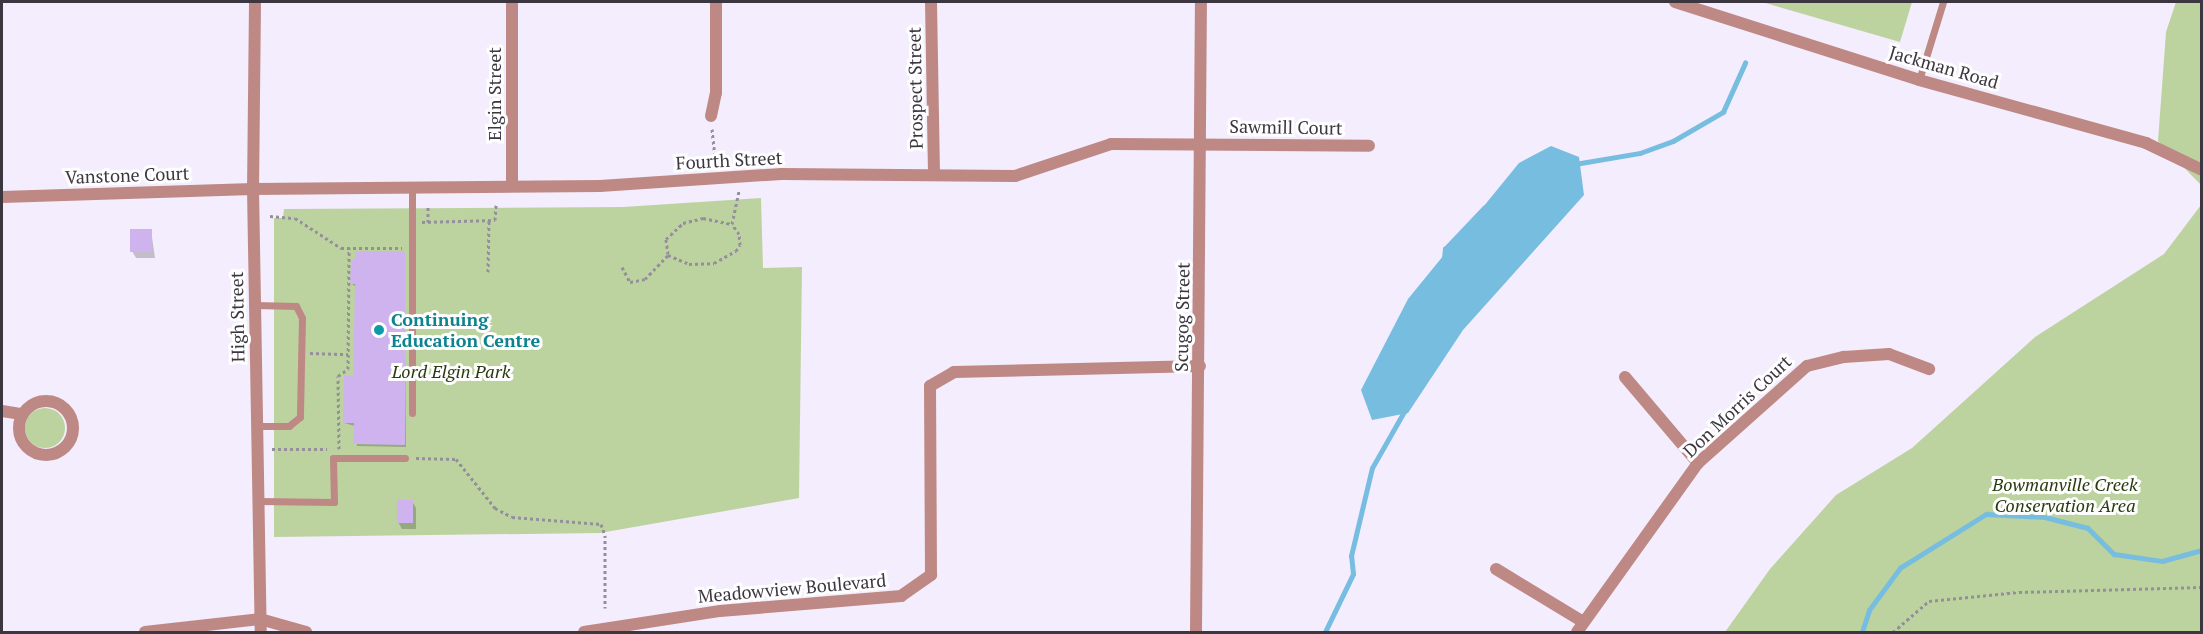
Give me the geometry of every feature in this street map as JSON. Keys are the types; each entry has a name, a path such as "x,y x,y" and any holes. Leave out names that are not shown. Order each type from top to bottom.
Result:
{"street":[{"name":"High Street","path":"255,2 253,189 261,633"},
{"name":"Elgin Street","path":"512,2 512,186"},
{"path":"711,116 716,93 716,2"},
{"name":"Prospect Street","path":"932,2 934,174"},
{"name":"Scugog Street","path":"1196,633 1202,144 1201,2"},
{"name":"Jackman Road","path":"1676,2 1919,80 2146,143 2202,170"},
{"name":"Fourth Street","path":"253,189 600,186 740,176 934,174 1015,176 1111,144 1202,144"},
{"name":"Sawmill Court","path":"1202,144 1369,146"},
{"name":"Vanstone Court","path":"2,197 253,189"},
{"name":"Don Morris Court","path":"1580,627 1698,463 1807,366 1844,357 1889,354 1929,369"},
{"name":"Meadowview Boulevard","path":"584,633 616,630 720,611 901,596 931,575 930,386 954,372 1200,366"},
{"path":"1625,377 1698,463"},
{"path":"2,411 22,414 40,401 55,402 71,418 69,441 49,454 33,451 19,431 22,414"},
{"path":"1496,569 1580,627"},
{"path":"145,633 260,619 306,633"}],"lane":[{"path":"1919,80 1943,2"},
{"path":"412,187 412,413"},
{"path":"255,305 296,306 302,318 300,417 289,426 257,426"},
{"path":"258,501 334,501 333,458 339,454 405,458"}],"path":[{"path":"711,116 717,177"},
{"path":"732,224 738,205 740,176"},
{"path":"412,222 495,220 496,205"},
{"path":"428,206 428,222"},
{"path":"270,216 295,218 341,248 412,248"},
{"path":"622,267 627,281 638,281 651,275 668,255 666,239 683,223 703,218 732,224 739,234 740,245 728,257 706,265 689,264 668,255"},
{"path":"488,272 489,220"},
{"path":"272,449 339,454 338,376 348,369 349,248"},
{"path":"310,364 310,353 348,354"},
{"path":"405,458 456,459 495,508 512,517 601,524 606,535 605,608"},
{"path":"1893,633 1929,601 2019,592 2202,587"}],"green space":[{"path":"1762,2 1912,2 1900,42"},
{"path":"2176,2 2201,2 2201,185 2158,141 2166,32"},
{"name":"Lord Elgin Park","path":"761,198 763,268 802,267 799,498 600,533 274,537 274,218 283,218 284,209 623,207"},
{"name":"Bowmanville Creek Conservation Area","path":"2201,205 2201,632 1725,632 1770,569 1836,495 1912,448 2035,337 2164,254"},
{"path":"45,408 53,409 59,414 64,420 64,436 59,442 53,447 45,448 37,447 31,442 26,436 25,428 26,420 31,414 37,409"}],"water":[{"path":"1551,146 1579,157 1584,195 1463,330 1408,413 1372,420 1361,390 1408,299 1519,163"}],"building":[{"path":"130,229 152,229 152,252 130,252"},
{"name":"Continuing Education Centre","path":"355,251 405,251 405,445 353,444 354,423 343,423 344,375 353,376 355,284 350,284 351,259 355,259"},
{"path":"397,500 413,500 413,523 397,523"}],"waterway":[{"path":"1575,164 1640,153 1673,141 1723,112 1745,63"},
{"path":"1444,258 1445,249 1484,208"},
{"path":"1325,632 1353,574 1351,556 1372,468 1405,410"},
{"path":"1862,632 1869,610 1900,568 1986,514 2045,517 2088,528 2114,554 2162,561 2202,550"}],"place":[{"name":"Continuing Education Centre","path":"379,330"}]}
